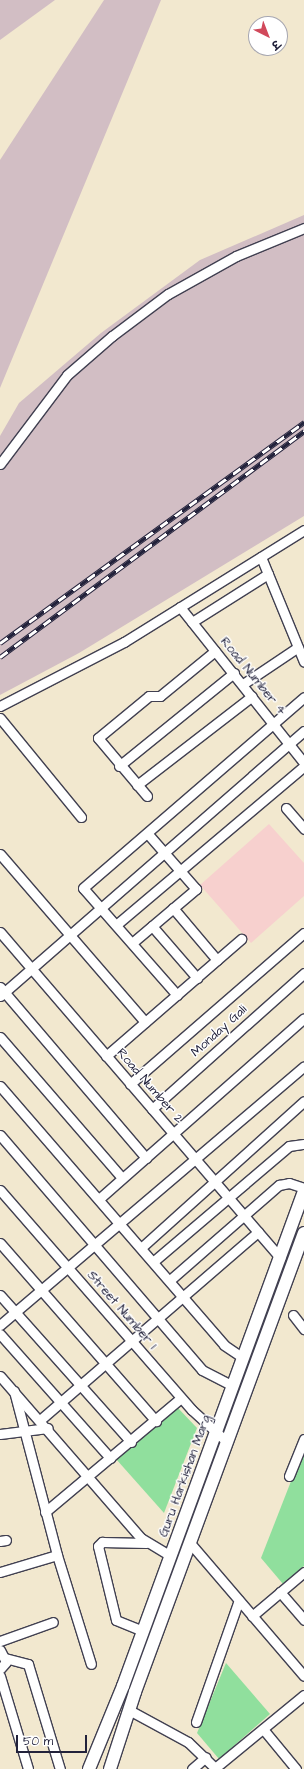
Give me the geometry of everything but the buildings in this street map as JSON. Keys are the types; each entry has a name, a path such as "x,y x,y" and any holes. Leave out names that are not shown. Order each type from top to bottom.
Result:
{"main road":[{"name":"Guru Harkishan Marg","path":"89,1769 171,1556 304,1191"},
{"path":"110,1769 129,1710 304,1233"}],"street":[{"path":"0,464 67,375 112,336 168,294 236,256 304,228"},
{"path":"0,706 124,642 304,530"},
{"path":"261,557 304,662"},
{"path":"192,622 268,574"},
{"name":"Road Number 4","path":"180,607 291,742 304,763"},
{"path":"243,684 298,647"},
{"path":"147,796 99,742 100,735 149,696 160,696 215,651"},
{"path":"119,766 234,674"},
{"path":"137,785 252,696"},
{"path":"177,994 83,888 304,697"},
{"path":"0,718 82,817"},
{"path":"146,1158 2,992 32,969 304,730"},
{"path":"116,925 304,766"},
{"path":"286,808 304,829"},
{"path":"132,943 196,889 147,833"},
{"path":"0,854 145,1022"},
{"path":"173,908 217,960"},
{"path":"152,926 196,978"},
{"name":"Road Number 2","path":"0,932 280,1258"},
{"path":"130,1084 304,933"},
{"path":"106,1056 241,939"},
{"name":"Monday Gali","path":"152,1109 304,973"},
{"path":"99,1198 304,1018"},
{"path":"0,1037 122,1178"},
{"path":"0,1325 196,1160 304,1066"},
{"path":"0,1086 99,1198 120,1224 142,1247 224,1345 243,1358"},
{"path":"142,1247 304,1101"},
{"path":"0,1135 96,1244 157,1320 202,1370 233,1386"},
{"path":"154,1261 289,1146 304,1144"},
{"path":"170,1280 284,1183 304,1188"},
{"name":"Street Number 1","path":"0,1190 181,1398 215,1433 227,1442"},
{"path":"40,1420 258,1232"},
{"path":"0,1243 156,1421"},
{"path":"0,1295 131,1442"},
{"path":"292,1315 304,1329"},
{"path":"0,1334 110,1458"},
{"path":"0,1376 48,1428 146,1543 171,1556"},
{"path":"14,1390 57,1555 91,1664"},
{"path":"45,1512 131,1442 181,1398"},
{"path":"0,1434 48,1428"},
{"path":"289,1476 304,1439"},
{"path":"143,1631 116,1620 98,1546 102,1542 146,1543"},
{"path":"190,1543 304,1676"},
{"path":"0,1572 57,1555"},
{"path":"252,1616 304,1572"},
{"path":"280,1592 304,1620"},
{"path":"196,1722 239,1600"},
{"path":"0,1642 53,1622"},
{"path":"0,1669 6,1665 2,1654"},
{"path":"2,1654 28,1664 60,1769"},
{"path":"0,1676 28,1769"},
{"path":"129,1710 174,1732 206,1757 216,1768 304,1695"},
{"path":"263,1729 296,1769"},
{"path":"192,1769 206,1757"}],"shaded area":[{"path":"0,0 55,0 0,40"},
{"path":"104,0 161,0 0,388 0,160"},
{"path":"304,215 304,516 79,653 0,695 0,436 19,403 101,333 200,260"},
{"path":"269,824 304,863 304,896 251,943 200,885"}],"green space":[{"path":"177,1407 197,1428 164,1513 116,1459"},
{"path":"304,1448 304,1566 283,1584 261,1558"},
{"path":"226,1663 270,1714 219,1759 197,1733"}],"railway":[{"path":"0,643 304,422"},
{"path":"0,657 304,431"}]}
